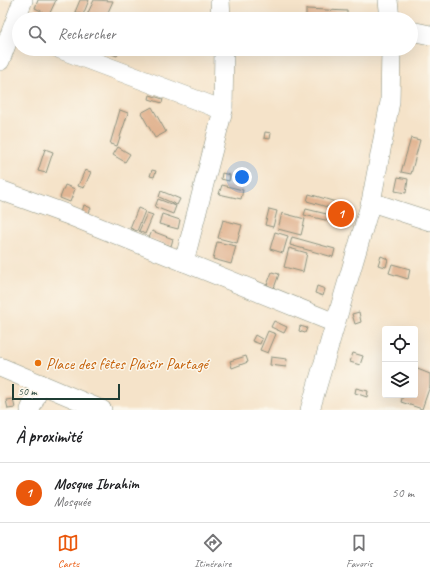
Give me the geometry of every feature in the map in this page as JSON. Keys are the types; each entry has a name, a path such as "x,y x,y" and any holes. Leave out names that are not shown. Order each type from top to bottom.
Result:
{"street":[{"path":"20,12 23,0"},
{"path":"220,0 221,12"},
{"path":"388,0 389,12"},
{"path":"418,33 430,36"},
{"path":"0,61 12,38"},
{"path":"79,56 223,110"},
{"path":"184,262 223,110 224,56"},
{"path":"310,410 371,202 390,102 391,56"},
{"path":"0,190 66,214 335,323"},
{"path":"371,202 430,221"},
{"path":"0,367 102,410"},
{"path":"30,410 41,384"}],"building":[{"path":"38,0 56,0 50,12 43,12 35,8"},
{"path":"80,0 89,0 84,12 75,12"},
{"path":"94,0 113,1 108,12 88,12"},
{"path":"306,9 347,11 347,12 306,12"},
{"path":"150,95 163,99 162,103 149,99"},
{"path":"152,107 166,132 155,138 141,113"},
{"path":"120,110 128,113 117,146 110,144"},
{"path":"265,132 271,133 270,139 264,138"},
{"path":"411,138 420,140 411,174 401,172"},
{"path":"118,147 130,154 125,162 113,155"},
{"path":"45,149 53,152 46,173 38,171"},
{"path":"85,170 91,172 84,188 78,186"},
{"path":"152,170 156,171 154,177 150,176"},
{"path":"222,173 230,175 229,181 221,179"},
{"path":"398,177 408,179 406,193 395,191"},
{"path":"65,185 75,189 70,202 60,198"},
{"path":"222,185 243,190 241,199 219,194"},
{"path":"161,191 180,199 177,205 159,197"},
{"path":"309,194 346,205 344,212 307,201"},
{"path":"158,199 176,206 173,214 155,207"},
{"path":"84,205 91,208 87,217 81,215"},
{"path":"138,208 145,211 137,231 130,228"},
{"path":"269,209 277,211 273,227 265,225"},
{"path":"306,209 343,218 342,224 304,215"},
{"path":"147,213 153,215 145,234 139,231"},
{"path":"282,213 305,219 301,235 278,229"},
{"path":"162,214 180,220 178,229 159,224"},
{"path":"223,220 242,225 237,243 218,238"},
{"path":"152,231 173,239 171,246 149,238"},
{"path":"275,232 288,236 283,253 270,249"},
{"path":"292,237 335,249 333,257 290,245"},
{"path":"217,242 236,246 231,264 213,259"},
{"path":"289,248 307,253 303,272 284,267"},
{"path":"381,256 388,259 386,267 378,265"},
{"path":"392,264 410,269 408,279 389,273"},
{"path":"272,272 279,274 274,288 267,285"},
{"path":"317,286 325,289 323,296 315,293"},
{"path":"359,312 361,322 355,324 352,314"},
{"path":"274,321 287,327 284,333 271,327"},
{"path":"300,326 307,328 305,333 299,331"},
{"path":"268,331 276,334 268,353 260,350"},
{"path":"255,335 262,339 260,344 252,341"},
{"path":"353,353 363,356 360,365 350,362"},
{"path":"246,356 248,362 232,368 230,361"},
{"path":"271,357 287,359 286,367 270,365"},
{"path":"418,369 430,374 430,386 422,409 401,402 402,398 418,398"},
{"path":"356,388 368,391 367,397 355,393"},
{"path":"13,399 15,408 8,409 6,400"}],"place":[{"name":"Mosque Ibrahim","path":"341,214"},
{"name":"Place des fêtes Plaisir Partagé","path":"38,363"}]}
